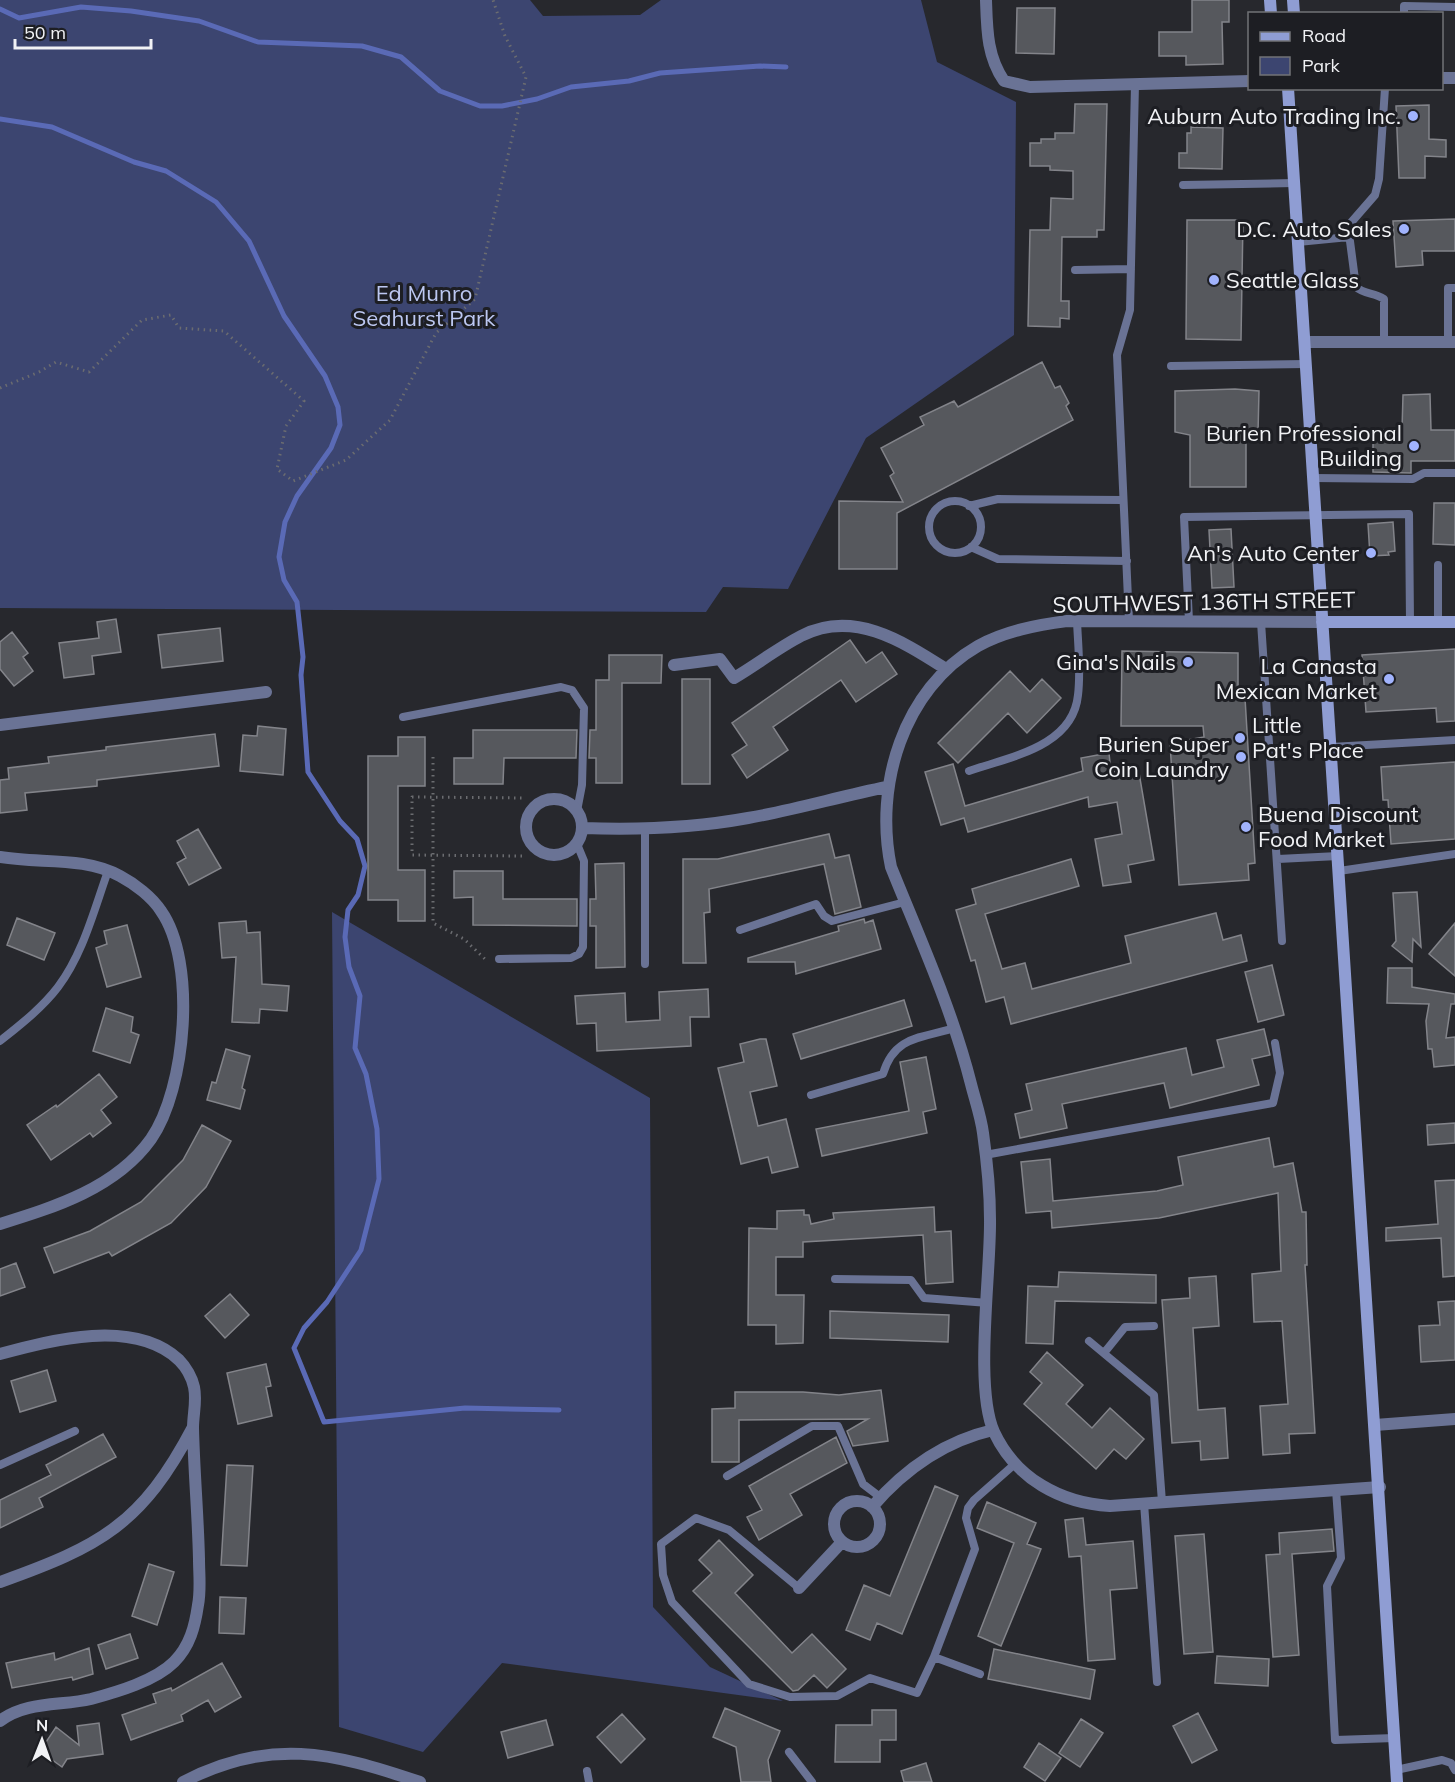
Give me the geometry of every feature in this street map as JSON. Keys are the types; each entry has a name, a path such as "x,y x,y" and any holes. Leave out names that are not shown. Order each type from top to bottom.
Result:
{"main road":[{"path":"1288,90 1397,1776"},
{"name":"SOUTHWEST 136TH STREET","path":"1322,622 1455,621"}],"street":[{"path":"986,0 988,46 994,66 1004,81 1030,87 1248,81"},
{"path":"1305,342 1451,342"},
{"name":"SOUTHWEST 136TH STREET","path":"993,1430 985,1374 990,1219 983,1131 955,1028 891,867 886,845 887,787 898,748 911,718 946,669 979,646 1037,625 1077,621 1322,622"},
{"path":"674,665 720,659 734,678 801,636 818,629 851,625 897,639 946,669"},
{"path":"0,725 266,692"},
{"path":"583,828 699,825 748,818 887,787"},
{"path":"546,800 564,800 578,811 583,828 577,844 562,854 544,854 530,843 525,826 531,810 546,800"},
{"path":"0,857 59,861 108,871 119,875 140,890 161,911 173,934 182,989 181,1039 170,1098 152,1138 131,1161 102,1184 72,1199 0,1224"},
{"path":"0,1354 79,1336 120,1336 151,1343 179,1360 189,1373 194,1386 196,1405 193,1426 198,1500 199,1601 186,1647 173,1664 149,1678 91,1699 32,1707 9,1714 0,1721"},
{"path":"1376,1425 1455,1419"},
{"path":"0,1582 92,1545 125,1522 153,1493 173,1464 193,1426"},
{"path":"876,1502 880,1528 872,1542 857,1548 842,1542 834,1528 837,1513 842,1506 857,1501 876,1502 932,1453 970,1435 993,1430 1016,1463 1039,1484 1063,1498 1102,1505 1380,1487"},
{"path":"799,1588 842,1542"},
{"path":"183,1782 222,1764 251,1755 311,1753 339,1758 420,1782"}],"lane":[{"path":"1404,12 1404,6 1455,7"},
{"path":"1129,621 1117,355 1130,310 1135,84"},
{"path":"1384,342 1384,299 1378,294 1362,293 1356,287 1348,226 1375,195 1379,179 1385,90"},
{"path":"1183,185 1294,183"},
{"path":"1298,242 1349,237"},
{"path":"1075,270 1131,269"},
{"path":"1451,342 1448,288 1455,288"},
{"path":"1171,366 1306,364"},
{"path":"1313,478 1413,479 1424,472 1455,473"},
{"path":"969,506 998,499 1123,500"},
{"path":"954,501 969,506 975,512 980,526 980,534 971,548 956,553 948,552 934,543 929,528 933,513 939,507 954,501"},
{"path":"1189,621 1184,517 1410,514 1410,622"},
{"path":"971,548 998,560 1127,561"},
{"path":"1438,565 1438,621"},
{"path":"969,771 1041,746 1067,724 1078,696 1077,621"},
{"path":"1261,622 1282,941"},
{"path":"403,717 561,687 572,690 584,708 582,785 578,811"},
{"path":"1331,747 1455,740"},
{"path":"645,828 645,963"},
{"path":"499,959 571,958 579,954 583,947 584,861 577,844"},
{"path":"1339,871 1455,854"},
{"path":"1278,859 1338,856"},
{"path":"0,1041 33,1014 58,987 75,958 108,871"},
{"path":"740,930 816,904 824,916 832,921 905,902"},
{"path":"811,1095 883,1074 887,1060 904,1043 955,1028"},
{"path":"985,1155 1273,1103 1280,1073 1275,1043"},
{"path":"836,1279 911,1280 920,1294 932,1301 988,1303"},
{"path":"1104,1353 1125,1327 1154,1326"},
{"path":"1089,1341 1155,1395 1162,1502"},
{"path":"727,1476 812,1426 838,1426 862,1484 876,1502"},
{"path":"0,1465 75,1431"},
{"path":"799,1588 729,1530 696,1518 661,1544 663,1575 672,1602 749,1684 790,1697 837,1696 870,1678 917,1693 934,1657 975,1549 966,1518 968,1508 1016,1463"},
{"path":"1336,1490 1341,1558 1328,1586 1335,1740 1395,1738"},
{"path":"1144,1503 1157,1682"},
{"path":"934,1657 980,1674"},
{"path":"789,1752 812,1782"},
{"path":"1397,1776 1442,1760 1451,1763 1455,1770"},
{"path":"587,1771 589,1782"}],"path":[{"path":"0,388 39,372 56,362 89,372 142,320 171,315 179,328 224,331 304,401 286,426 277,469 293,481 346,460 390,420 436,333 475,298 525,77 505,36 493,0"},
{"path":"433,757 433,923 464,939 488,962 499,959"},
{"path":"522,856 412,855 412,797 525,798"}],"green space":[{"name":"Ed Munro Seahurst Park","path":"0,0 530,0 543,16 640,15 661,0 921,0 937,62 1016,102 1014,335 866,438 788,589 723,587 706,612 0,608"},
{"path":"332,912 650,1098 653,1607 710,1667 783,1701 502,1663 423,1752 339,1727"}],"building":[{"path":"1192,0 1229,0 1229,22 1222,22 1223,64 1186,65 1186,56 1159,56 1159,32 1192,32"},
{"path":"1017,8 1055,8 1054,54 1016,53"},
{"path":"1075,104 1107,104 1104,230 1097,230 1097,237 1062,237 1061,301 1069,301 1069,319 1060,318 1060,327 1028,326 1030,230 1050,230 1051,198 1073,199 1073,171 1050,170 1050,166 1030,166 1030,143 1041,143 1041,139 1055,139 1055,133 1074,133"},
{"path":"1429,105 1429,139 1446,140 1446,157 1425,156 1425,178 1399,178 1396,106"},
{"path":"1191,127 1223,128 1222,169 1179,168 1179,153 1187,153 1187,133 1191,133"},
{"path":"1455,219 1455,251 1422,251 1423,265 1396,267 1393,221"},
{"name":"Seattle Glass","path":"1187,220 1243,220 1241,340 1186,339"},
{"path":"1042,362 1055,388 1060,386 1069,403 1066,406 1073,420 897,513 897,569 839,569 839,501 903,502 890,476 894,473 881,448 924,425 920,417 954,401 958,407"},
{"path":"1235,389 1259,391 1258,433 1246,435 1246,487 1190,487 1190,435 1175,432 1175,391"},
{"name":"Burien Professional Building","path":"1430,394 1431,430 1455,430 1455,461 1411,461 1411,473 1373,472 1373,430 1402,430 1403,395"},
{"path":"1434,503 1455,503 1455,545 1433,544"},
{"path":"1393,522 1395,551 1388,552 1389,555 1370,556 1368,524"},
{"path":"1231,529 1234,587 1212,588 1209,530"},
{"path":"116,619 121,652 92,656 94,674 64,678 59,643 99,638 97,622"},
{"path":"220,628 223,661 162,668 158,635"},
{"path":"12,632 28,653 23,657 33,671 14,686 0,669 0,642"},
{"path":"850,640 866,663 882,652 897,674 856,702 841,680 773,727 788,750 747,778 732,755 747,745 732,723"},
{"path":"1455,649 1455,721 1437,722 1436,708 1366,712 1362,655"},
{"path":"1122,651 1238,653 1238,698 1245,698 1255,863 1248,864 1249,880 1179,885 1170,743 1204,737 1203,726 1121,726"},
{"path":"609,655 662,655 661,683 622,683 622,783 596,783 596,758 589,758 590,730 596,730 596,680 609,680"},
{"path":"1010,671 1030,692 1042,679 1061,698 1027,733 1008,713 958,763 938,743"},
{"path":"682,679 710,679 710,784 682,784"},
{"path":"258,726 286,729 283,775 240,771 243,735 257,736"},
{"path":"473,730 577,730 576,758 504,758 503,784 454,784 454,758 473,758"},
{"path":"215,734 219,766 97,780 97,786 25,793 27,810 0,813 0,780 9,779 8,768 49,763 48,757 106,750 106,747"},
{"path":"398,737 425,737 425,786 398,786 398,870 425,870 425,921 398,921 398,900 368,900 368,756 398,756"},
{"path":"1109,753 1111,772 1138,767 1154,860 1128,865 1131,882 1103,886 1095,839 1122,834 1117,802 1089,807 1088,797 968,832 964,818 941,825 925,772 953,764 965,806 1083,771 1081,758"},
{"path":"1455,762 1455,839 1391,844 1388,800 1383,800 1381,767"},
{"path":"198,829 221,868 189,885 177,863 186,858 177,841"},
{"path":"829,834 835,858 849,855 861,907 835,914 824,864 709,889 710,912 704,913 706,963 683,963 683,859 718,859"},
{"path":"1071,859 1079,886 985,914 1002,969 1025,963 1032,989 1131,963 1125,936 1216,913 1223,940 1241,935 1247,961 1011,1024 1004,997 986,1002 975,960 971,961 956,910 976,904 972,889"},
{"path":"624,863 625,967 596,968 596,926 590,926 590,899 596,899 595,864"},
{"path":"454,871 503,871 503,899 577,899 577,926 473,925 473,897 454,898"},
{"path":"1417,892 1421,947 1413,939 1412,962 1392,946 1396,941 1393,893"},
{"path":"17,918 55,933 44,960 7,945"},
{"path":"864,919 865,923 873,920 881,949 796,974 795,962 748,962 748,958 839,931 838,926"},
{"path":"246,921 247,933 260,932 262,984 289,986 287,1011 260,1009 259,1023 232,1022 236,957 222,958 219,923"},
{"path":"1455,923 1455,976 1429,954"},
{"path":"127,925 141,977 107,987 96,948 107,944 104,931"},
{"path":"1272,965 1284,1015 1258,1022 1245,972"},
{"path":"1388,968 1412,968 1412,987 1455,994 1455,1004 1451,1004 1446,1038 1455,1037 1455,1065 1434,1067 1432,1049 1428,1049 1426,1021 1429,1004 1387,1003"},
{"path":"708,989 709,1017 690,1017 691,1046 597,1051 596,1023 577,1024 575,996 625,993 626,1022 660,1020 659,992"},
{"path":"904,1000 912,1026 801,1059 793,1034"},
{"path":"106,1008 133,1017 131,1032 139,1035 130,1063 93,1051"},
{"path":"1264,1029 1270,1055 1252,1059 1259,1085 1170,1108 1164,1083 1062,1104 1067,1128 1020,1138 1015,1114 1032,1110 1026,1084 1186,1048 1192,1075 1224,1067 1217,1040"},
{"path":"766,1039 777,1086 750,1092 758,1126 786,1119 798,1167 772,1173 768,1157 741,1164 718,1068 744,1062 740,1044"},
{"path":"226,1049 250,1056 242,1088 245,1090 240,1109 207,1100 212,1082 216,1083"},
{"path":"926,1057 936,1109 923,1112 927,1133 822,1156 816,1129 909,1111 900,1062"},
{"path":"99,1074 117,1097 101,1110 111,1123 93,1137 90,1133 51,1160 27,1125 56,1105 57,1107"},
{"path":"1455,1123 1455,1143 1428,1145 1427,1125"},
{"path":"202,1125 231,1141 206,1187 171,1223 112,1256 109,1252 54,1273 44,1248 90,1231 141,1202 183,1160"},
{"path":"1269,1138 1274,1167 1293,1163 1302,1212 1306,1212 1307,1265 1305,1265 1315,1433 1289,1434 1290,1453 1263,1455 1260,1406 1288,1404 1282,1321 1254,1322 1252,1274 1281,1271 1278,1193 1159,1218 1052,1228 1051,1211 1026,1213 1021,1162 1050,1159 1053,1201 1157,1191 1183,1185 1178,1157"},
{"path":"1455,1180 1455,1276 1443,1277 1441,1238 1386,1241 1386,1228 1438,1224 1435,1181"},
{"path":"934,1207 935,1232 951,1231 953,1282 926,1284 923,1235 803,1242 803,1257 776,1257 776,1295 804,1295 803,1343 776,1344 776,1325 748,1325 749,1228 777,1229 777,1211 804,1210 804,1215 809,1215 811,1224 834,1219 833,1213"},
{"path":"16,1263 25,1287 0,1296 0,1269"},
{"path":"1059,1272 1156,1275 1156,1303 1055,1301 1053,1344 1026,1343 1028,1286 1058,1287"},
{"path":"1216,1276 1219,1326 1193,1328 1198,1410 1225,1408 1228,1458 1201,1460 1200,1441 1172,1443 1162,1300 1190,1298 1189,1278"},
{"path":"230,1294 249,1315 225,1338 205,1316"},
{"path":"1455,1301 1455,1360 1421,1362 1419,1326 1440,1325 1438,1302"},
{"path":"830,1311 949,1315 948,1342 830,1338"},
{"path":"1047,1352 1083,1385 1066,1404 1092,1428 1110,1408 1144,1439 1126,1459 1114,1449 1096,1469 1024,1404 1042,1383 1030,1372"},
{"path":"266,1364 271,1386 266,1387 272,1416 238,1424 227,1373"},
{"path":"47,1370 56,1401 20,1412 11,1381"},
{"path":"881,1390 888,1441 853,1446 847,1431 868,1419 739,1420 739,1462 712,1462 712,1409 735,1408 735,1392 803,1392 839,1395"},
{"path":"103,1434 116,1457 39,1498 43,1507 0,1528 0,1500 51,1475 46,1465"},
{"path":"836,1437 847,1463 790,1494 802,1515 759,1540 747,1517 762,1510 749,1486"},
{"path":"227,1465 253,1466 247,1566 221,1565"},
{"path":"935,1486 958,1496 902,1634 877,1623 870,1640 846,1630 864,1585 890,1596"},
{"path":"987,1502 1036,1523 1027,1544 1041,1549 1001,1646 978,1636 1014,1543 977,1528"},
{"path":"1083,1518 1086,1545 1133,1541 1137,1588 1110,1590 1115,1659 1088,1661 1081,1556 1069,1557 1065,1520"},
{"path":"1332,1529 1334,1551 1292,1554 1299,1655 1273,1657 1266,1555 1280,1554 1279,1533"},
{"path":"1204,1534 1213,1652 1184,1654 1175,1536"},
{"path":"719,1540 753,1575 735,1593 792,1653 812,1634 846,1669 827,1688 814,1675 798,1690 793,1691 693,1591 712,1573 699,1560"},
{"path":"149,1564 174,1572 157,1625 132,1616"},
{"path":"220,1597 246,1598 244,1634 219,1633"},
{"path":"130,1634 138,1658 106,1669 98,1645"},
{"path":"89,1648 93,1674 73,1680 72,1677 12,1688 6,1663 54,1653 55,1660"},
{"path":"994,1649 1095,1670 1090,1699 988,1679"},
{"path":"1217,1656 1269,1659 1268,1686 1215,1683"},
{"path":"222,1663 241,1697 215,1712 208,1700 181,1715 183,1721 131,1740 122,1715 156,1703 153,1694 171,1688 172,1691"},
{"path":"725,1708 780,1731 768,1760 771,1782 741,1782 736,1747 713,1737"},
{"path":"872,1710 896,1710 896,1740 880,1740 880,1762 835,1762 836,1725 872,1725"},
{"path":"1198,1713 1217,1750 1192,1763 1173,1726"},
{"path":"622,1714 645,1739 621,1763 597,1737"},
{"path":"1081,1719 1103,1733 1080,1767 1059,1753"},
{"path":"546,1720 553,1745 508,1758 501,1732"},
{"path":"99,1723 103,1754 67,1759 62,1767 40,1751 56,1727 79,1745 77,1726"},
{"path":"1039,1743 1061,1758 1045,1781 1024,1767"},
{"path":"926,1763 932,1782 904,1782 901,1771"}],"waterway":[{"path":"0,9 19,18 81,7 131,11 199,21 258,42 362,46 401,57 440,91 480,106 502,106 537,99 571,87 629,81 660,73 760,66 786,67"},
{"path":"0,119 52,127 134,162 166,171 216,202 249,241 284,316 325,376 338,407 340,425 331,448 297,496 285,522 279,557 284,580 297,602 303,657 301,675 308,772 340,821 357,839 365,866 358,895 348,910 345,937 349,967 360,996 355,1048 366,1074 377,1129 379,1179 361,1250 327,1302 304,1328 294,1348 324,1422 465,1408 559,1410"}],"place":[{"name":"Auburn Auto Trading Inc.","path":"1413,116"},
{"name":"D.C. Auto Sales","path":"1404,229"},
{"name":"Seattle Glass","path":"1214,280"},
{"name":"Burien Professional Building","path":"1414,446"},
{"name":"An's Auto Center","path":"1371,553"},
{"name":"Gina's Nails","path":"1188,662"},
{"name":"La Canasta Mexican Market","path":"1389,679"},
{"name":"Little Pat's Place","path":"1240,738"},
{"name":"Burien Super Coin Laundry","path":"1241,757"},
{"name":"Buena Discount Food Market","path":"1246,827"}]}
